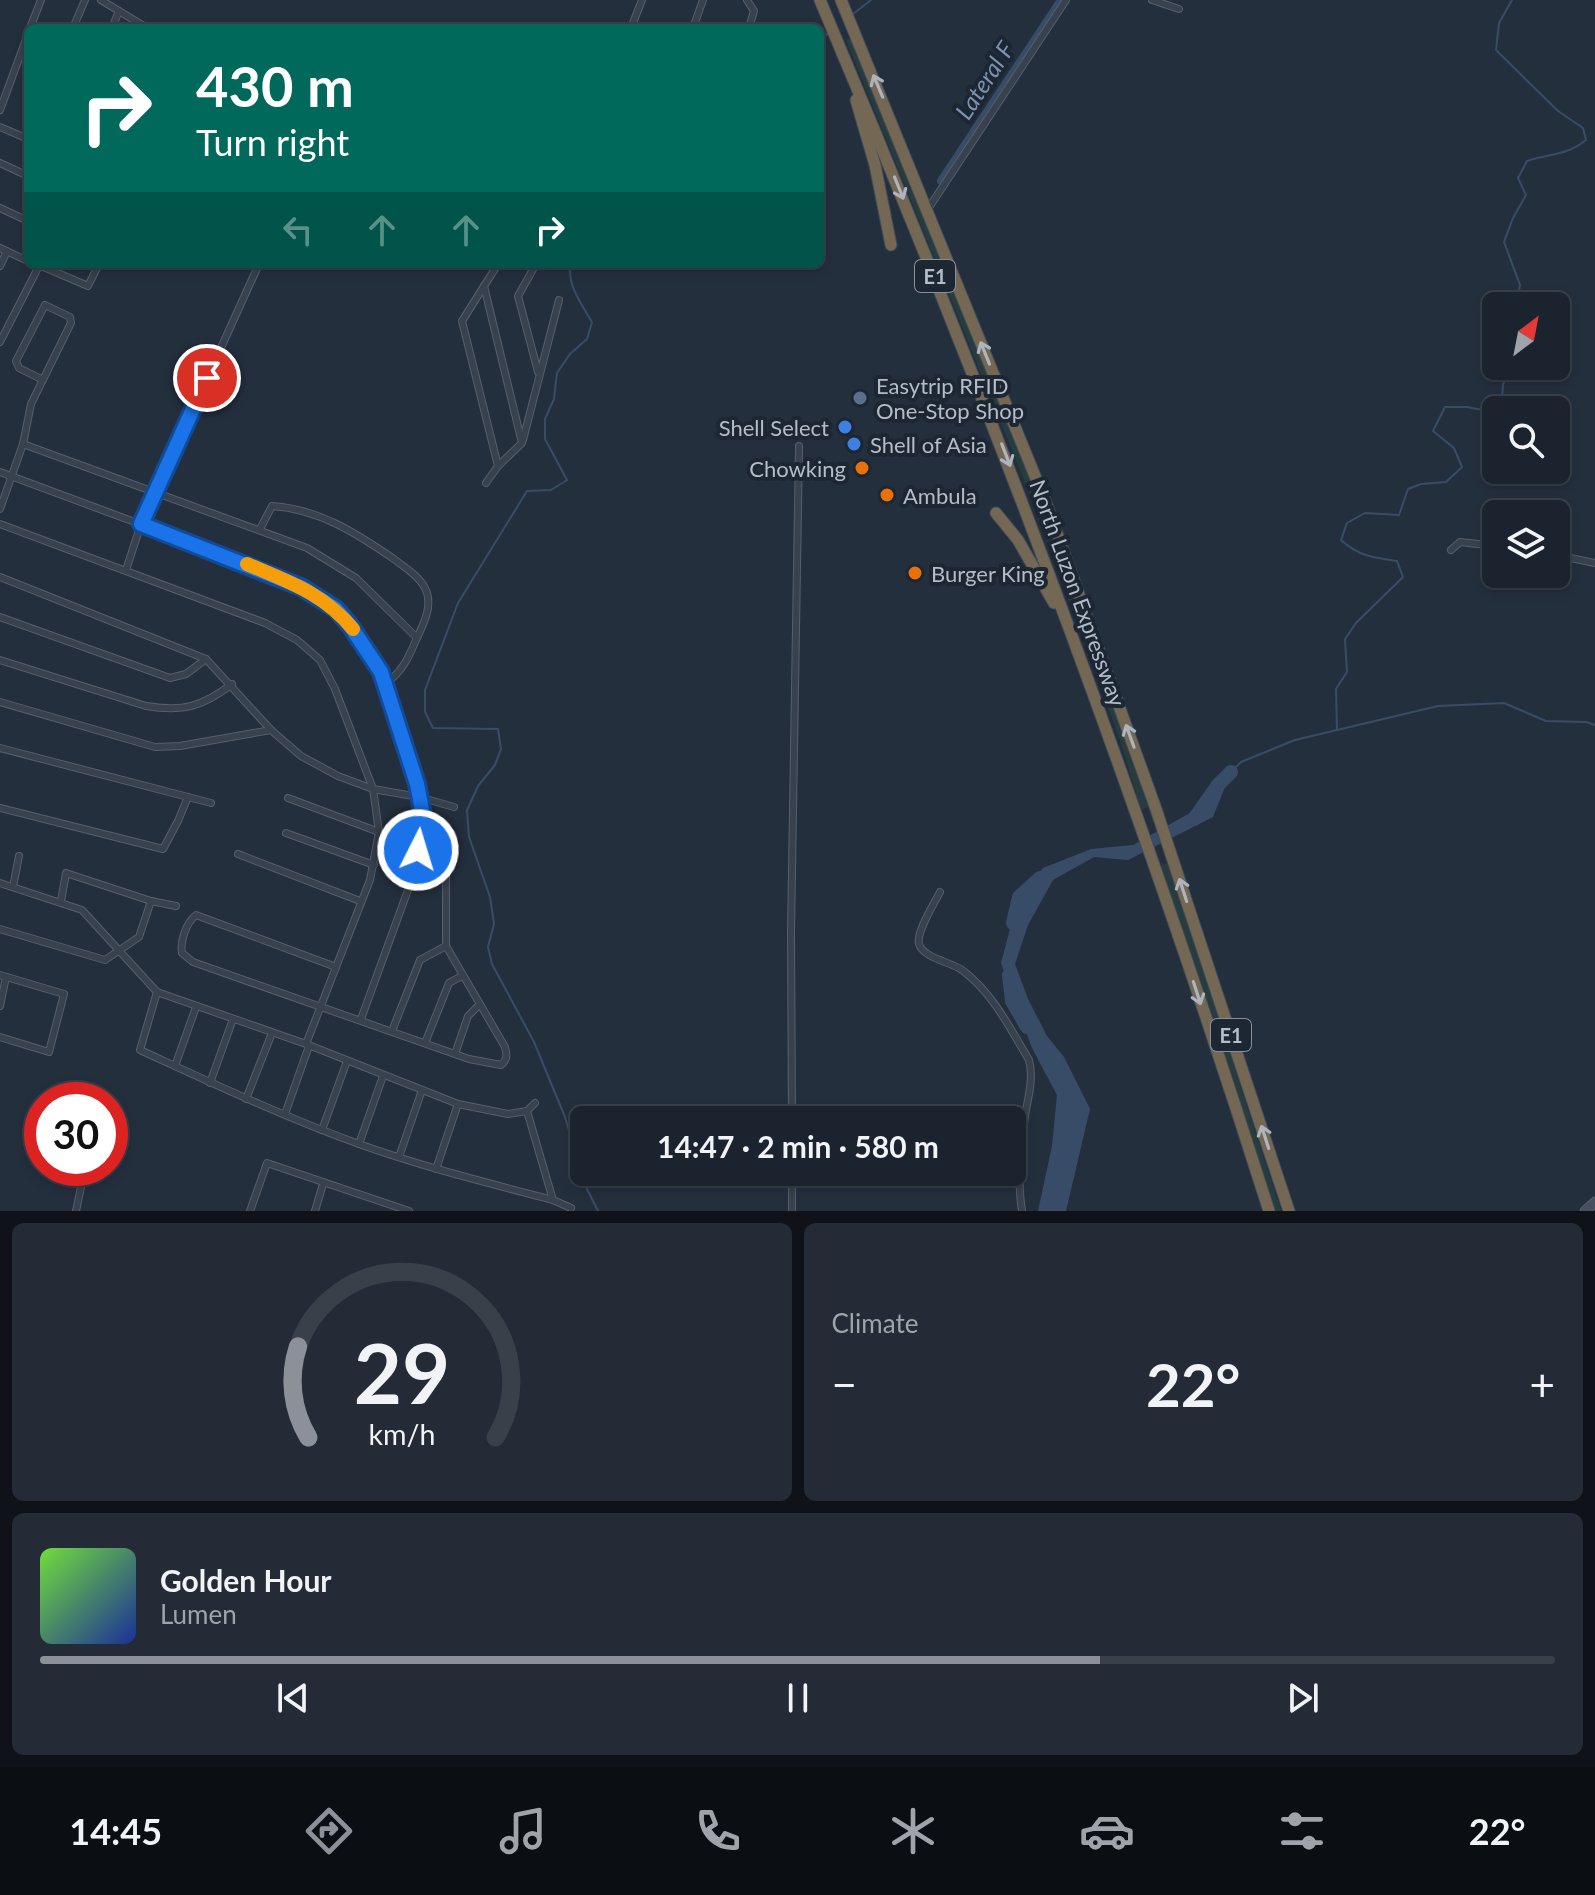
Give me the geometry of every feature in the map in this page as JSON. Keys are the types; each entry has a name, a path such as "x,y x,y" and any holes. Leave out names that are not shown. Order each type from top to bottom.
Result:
{"highway":[{"name":"North Luzon Expressway","path":"841,0 1046,503 1156,809 1289,1211"},
{"name":"North Luzon Expressway","path":"822,5 1024,502 1155,866 1269,1211"},
{"path":"838,42 875,165 891,245"},
{"path":"996,513 1018,540 1050,594 1101,716"}],"street":[{"path":"32,24 41,0"},
{"path":"75,24 85,0"},
{"path":"633,24 642,0"},
{"path":"694,24 703,0"},
{"path":"747,0 754,11 750,24"},
{"path":"928,209 1066,0"},
{"path":"1152,0 1179,9"},
{"path":"106,1 140,24"},
{"path":"114,24 119,11"},
{"path":"0,110 24,45"},
{"path":"0,127 24,135"},
{"path":"0,163 24,174"},
{"path":"0,208 24,219"},
{"path":"0,266 4,249 24,259"},
{"path":"0,342 37,268"},
{"path":"45,268 88,286 97,268"},
{"path":"126,570 141,524 257,268"},
{"path":"495,268 462,321 498,466"},
{"path":"534,268 518,296 538,375"},
{"path":"484,285 522,443"},
{"path":"486,483 498,466 522,443 559,300"},
{"path":"0,509 23,444 31,404 43,380 71,319 49,305 43,307 16,361 19,368 43,380"},
{"path":"23,444 307,548 356,578 417,638"},
{"path":"792,1106 791,932 799,446"},
{"path":"0,472 245,563 320,598 336,609 361,639 381,672 417,784 421,832 416,868 361,1019"},
{"path":"260,529 269,508 275,506 330,519 410,571 426,589 429,609 405,666 385,684"},
{"path":"0,524 265,623 309,649 320,660 335,689 373,789 379,832 374,865 320,1005 285,1114"},
{"path":"1451,550 1460,542 1482,544"},
{"path":"1570,558 1595,563"},
{"path":"0,577 206,659 271,730 301,756 338,776 373,789 454,807"},
{"path":"0,617 170,678 186,674 206,659"},
{"path":"0,660 146,706 168,710 193,708 232,684"},
{"path":"0,702 155,747 180,746 271,730"},
{"path":"0,748 211,803"},
{"path":"0,808 163,849 188,797"},
{"path":"288,798 379,832"},
{"path":"286,833 374,865"},
{"path":"238,854 360,901"},
{"path":"13,887 19,856"},
{"path":"336,967 196,915 190,921 181,947 182,953 193,962 455,1054 501,1065 505,1062 505,1047 446,946 446,876 416,868"},
{"path":"61,901 66,873 176,906"},
{"path":"0,883 82,910 157,992 307,1045 458,1104 508,1114 527,1111 535,1103"},
{"path":"940,892 920,934 919,944 925,952 959,968 986,990 1029,1060 1032,1073 1021,1169 1022,1211"},
{"path":"0,929 105,960 139,937 151,901"},
{"path":"392,1031 420,960 446,946"},
{"path":"0,1006 3,976 64,994 49,1052 0,1037"},
{"path":"425,1043 449,983 462,976"},
{"path":"157,992 140,1050 246,1099 359,1144 436,1169 553,1200 571,1208"},
{"path":"455,1054 468,1016 479,1005"},
{"path":"175,1066 196,1007"},
{"path":"210,1083 233,1019"},
{"path":"246,1099 272,1033"},
{"path":"322,1130 347,1061"},
{"path":"359,1144 383,1076"},
{"path":"399,1157 422,1090"},
{"path":"436,1169 458,1104"},
{"path":"527,1111 553,1200"},
{"path":"250,1211 267,1163 409,1211"},
{"path":"315,1211 323,1184"},
{"path":"76,1211 81,1186"},
{"path":"792,1186 792,1211"},
{"path":"1585,1211 1595,1202"}],"green space":[{"path":"852,36 1045,515 1116,709 1148,807 1141,810 1121,743 1027,487 846,40"},
{"path":"1168,863 1281,1211 1274,1211 1240,1099 1161,865"}],"water":[{"path":"1231,772 1213,817 1128,860 1094,857 1053,880 1028,925 1015,964 1047,1036 1064,1057 1090,1109 1066,1211 1038,1211 1052,1146 1057,1095 1032,1048 1001,963 1016,906 1043,868 1091,849 1133,845 1213,800"}],"waterway":[{"path":"853,14 871,0"},
{"name":"Lateral F","path":"941,181 1061,0"},
{"path":"1512,0 1499,23 1496,50 1558,111 1583,128 1586,140 1565,152 1527,161 1518,178 1526,195 1504,242 1520,285 1519,292"},
{"path":"824,38 829,32"},
{"path":"570,268 573,287 592,322 587,339 570,354 557,373 554,399 545,419 545,439 567,480 551,490 527,491 458,603 425,690 425,712 433,728 498,729 501,749 495,765 478,786 467,810 469,837 490,897 494,924 488,947 492,964 534,1042 565,1117 587,1189 598,1211"},
{"path":"1337,730 1336,689 1347,672 1345,639 1356,623 1403,577 1397,561 1367,555 1341,540 1347,523 1365,513 1399,515 1408,489 1421,484 1446,482 1462,467 1454,448 1433,431 1445,407 1493,412 1502,400 1506,380"},
{"path":"1231,772 1241,762 1295,740 1438,706 1504,703 1546,721 1595,725"},
{"path":"1194,819 1231,772"},
{"path":"1013,923 1019,897 1040,878"},
{"path":"1009,975 1012,1001 1027,1027"}],"slow traffic":[{"path":"247,564 320,598 336,609 353,629"}],"place":[{"name":"Easytrip RFID One-Stop Shop","path":"860,398"},
{"name":"Shell Select","path":"845,427"},
{"name":"Shell of Asia","path":"854,444"},
{"name":"Chowking","path":"862,468"},
{"name":"Ambula","path":"887,495"},
{"name":"Burger King","path":"915,573"}],"route":[{"path":"207,378 141,524 301,587 336,609 349,624 381,672 417,784 422,810 418,850"}]}
